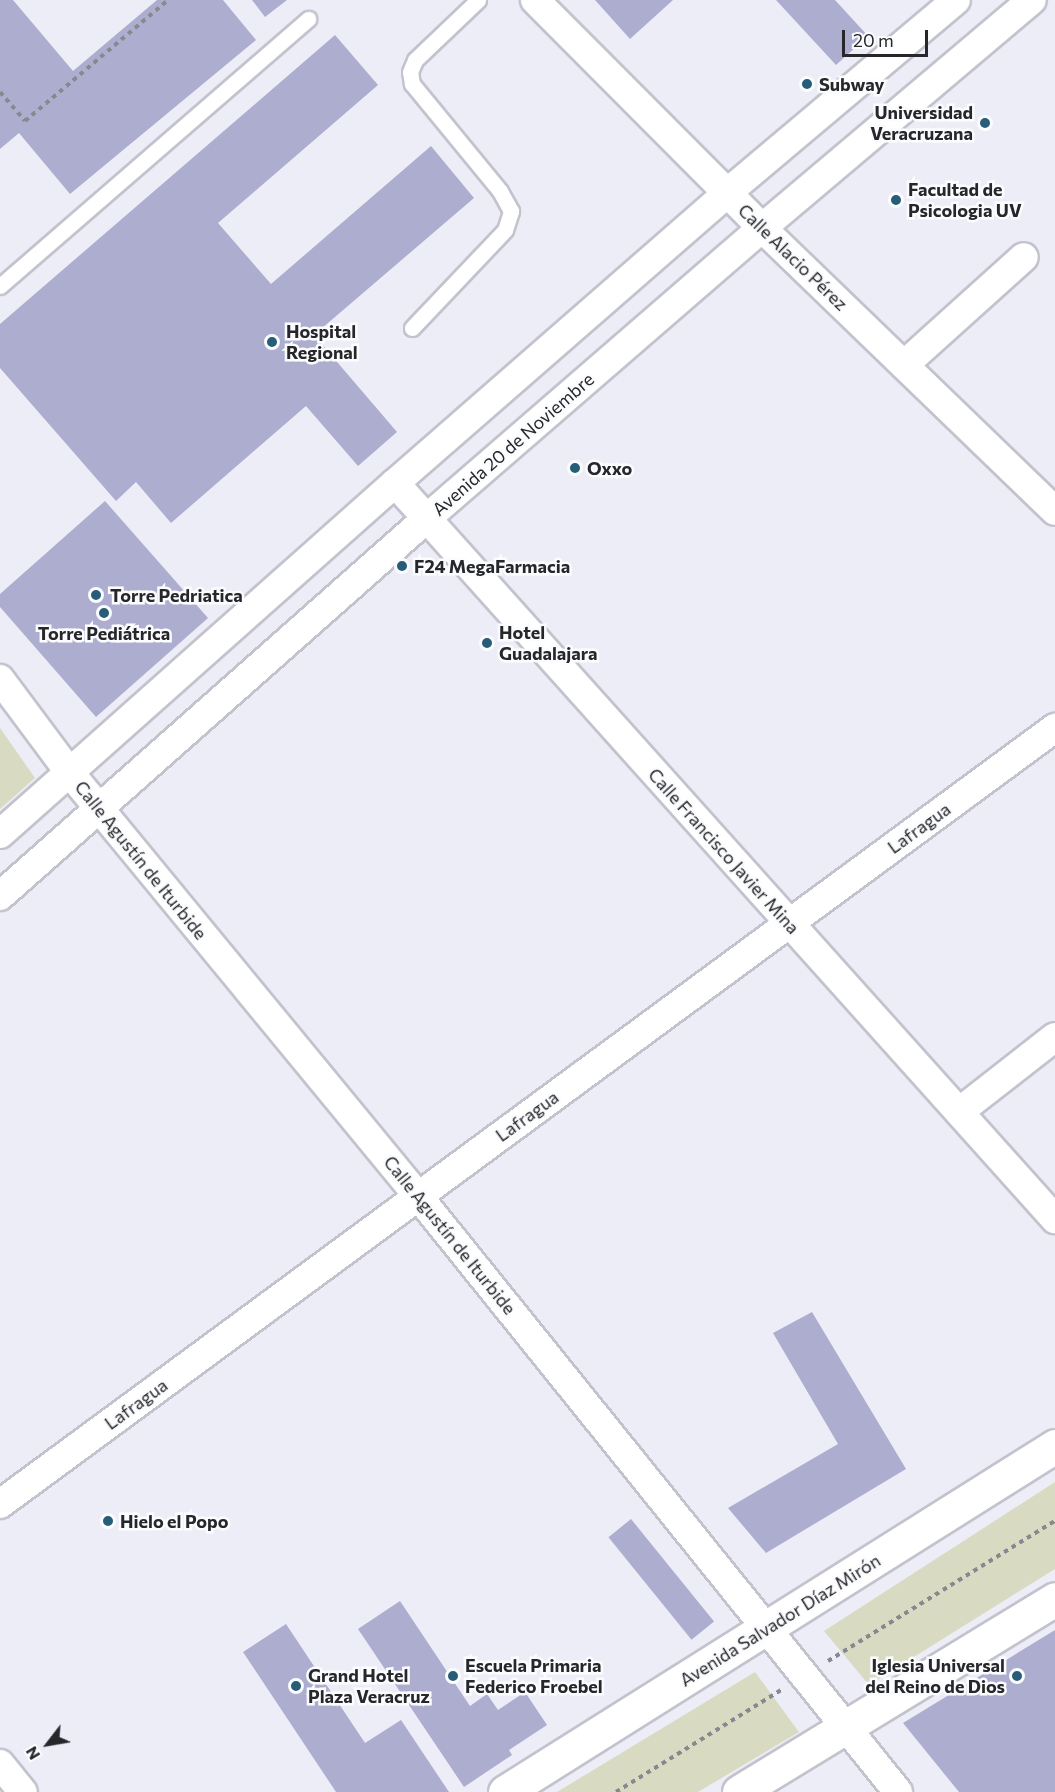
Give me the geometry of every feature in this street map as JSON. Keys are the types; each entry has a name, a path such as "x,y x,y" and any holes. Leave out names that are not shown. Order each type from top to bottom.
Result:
{"main road":[{"name":"Avenida Salvador Díaz Mirón","path":"505,1792 1055,1446"},
{"path":"739,1792 1055,1599"}],"street":[{"name":"Calle Alacio Pérez","path":"535,0 762,228 1055,511"},
{"path":"0,834 395,483 727,193 956,0"},
{"name":"Avenida 20 de Noviembre","path":"0,896 426,519 762,228 1032,0"},
{"path":"904,365 1024,257"},
{"name":"Calle Francisco Javier Mina","path":"395,483 1055,1219"},
{"name":"Calle Agustín de Iturbide","path":"0,679 99,809 418,1196 898,1792"},
{"name":"Lafragua","path":"0,1504 1055,728"},
{"path":"959,1112 1055,1037"},
{"path":"0,1764 23,1792"}],"lane":[{"path":"412,328 505,230 511,211 500,191 412,84 410,72 415,60 478,0"},
{"path":"0,286 308,19"}],"path":[{"path":"0,92 25,121 168,0"},
{"path":"616,1792 1055,1521"}],"green space":[{"path":"0,728 35,778 0,809"},
{"path":"1055,1482 1055,1569 869,1685 824,1631"},
{"path":"755,1672 799,1732 698,1792 557,1792"}],"building":[{"path":"0,0 13,0 73,71 157,0 223,0 256,40 70,194 19,133 0,149"},
{"path":"252,0 287,0 265,17"},
{"path":"595,0 673,0 630,39"},
{"path":"776,0 835,0 868,36 836,65"},
{"path":"335,35 378,85 218,223 271,284 431,146 474,198 314,335 397,432 358,466 306,406 171,523 136,482 116,501 0,368 0,324"},
{"name":"Torre Pedriatica","path":"105,501 208,618 96,717 0,607 0,594"},
{"path":"812,1312 906,1469 766,1553 728,1508 838,1444 773,1333"},
{"path":"631,1519 714,1622 692,1640 608,1537"},
{"path":"400,1601 470,1706 487,1694 498,1710 525,1692 547,1725 509,1750 512,1755 464,1787 358,1629"},
{"name":"Grand Hotel Plaza Veracruz","path":"286,1624 365,1743 401,1720 449,1792 336,1792 243,1652"},
{"name":"Iglesia Universal del Reino de Dios","path":"1055,1630 1055,1792 959,1792 903,1723"}],"place":[{"name":"Subway","path":"807,84"},
{"name":"Universidad Veracruzana","path":"985,123"},
{"name":"Facultad de Psicologia UV","path":"896,200"},
{"name":"Hospital Regional","path":"272,342"},
{"name":"Oxxo","path":"575,468"},
{"name":"F24 MegaFarmacia","path":"402,566"},
{"name":"Torre Pedriatica","path":"96,595"},
{"name":"Torre Pediátrica","path":"104,613"},
{"name":"Hotel Guadalajara","path":"487,643"},
{"name":"Hielo el Popo","path":"108,1521"},
{"name":"Escuela Primaria Federico Froebel","path":"453,1676"},
{"name":"Iglesia Universal del Reino de Dios","path":"1017,1676"},
{"name":"Grand Hotel Plaza Veracruz","path":"296,1686"}]}
